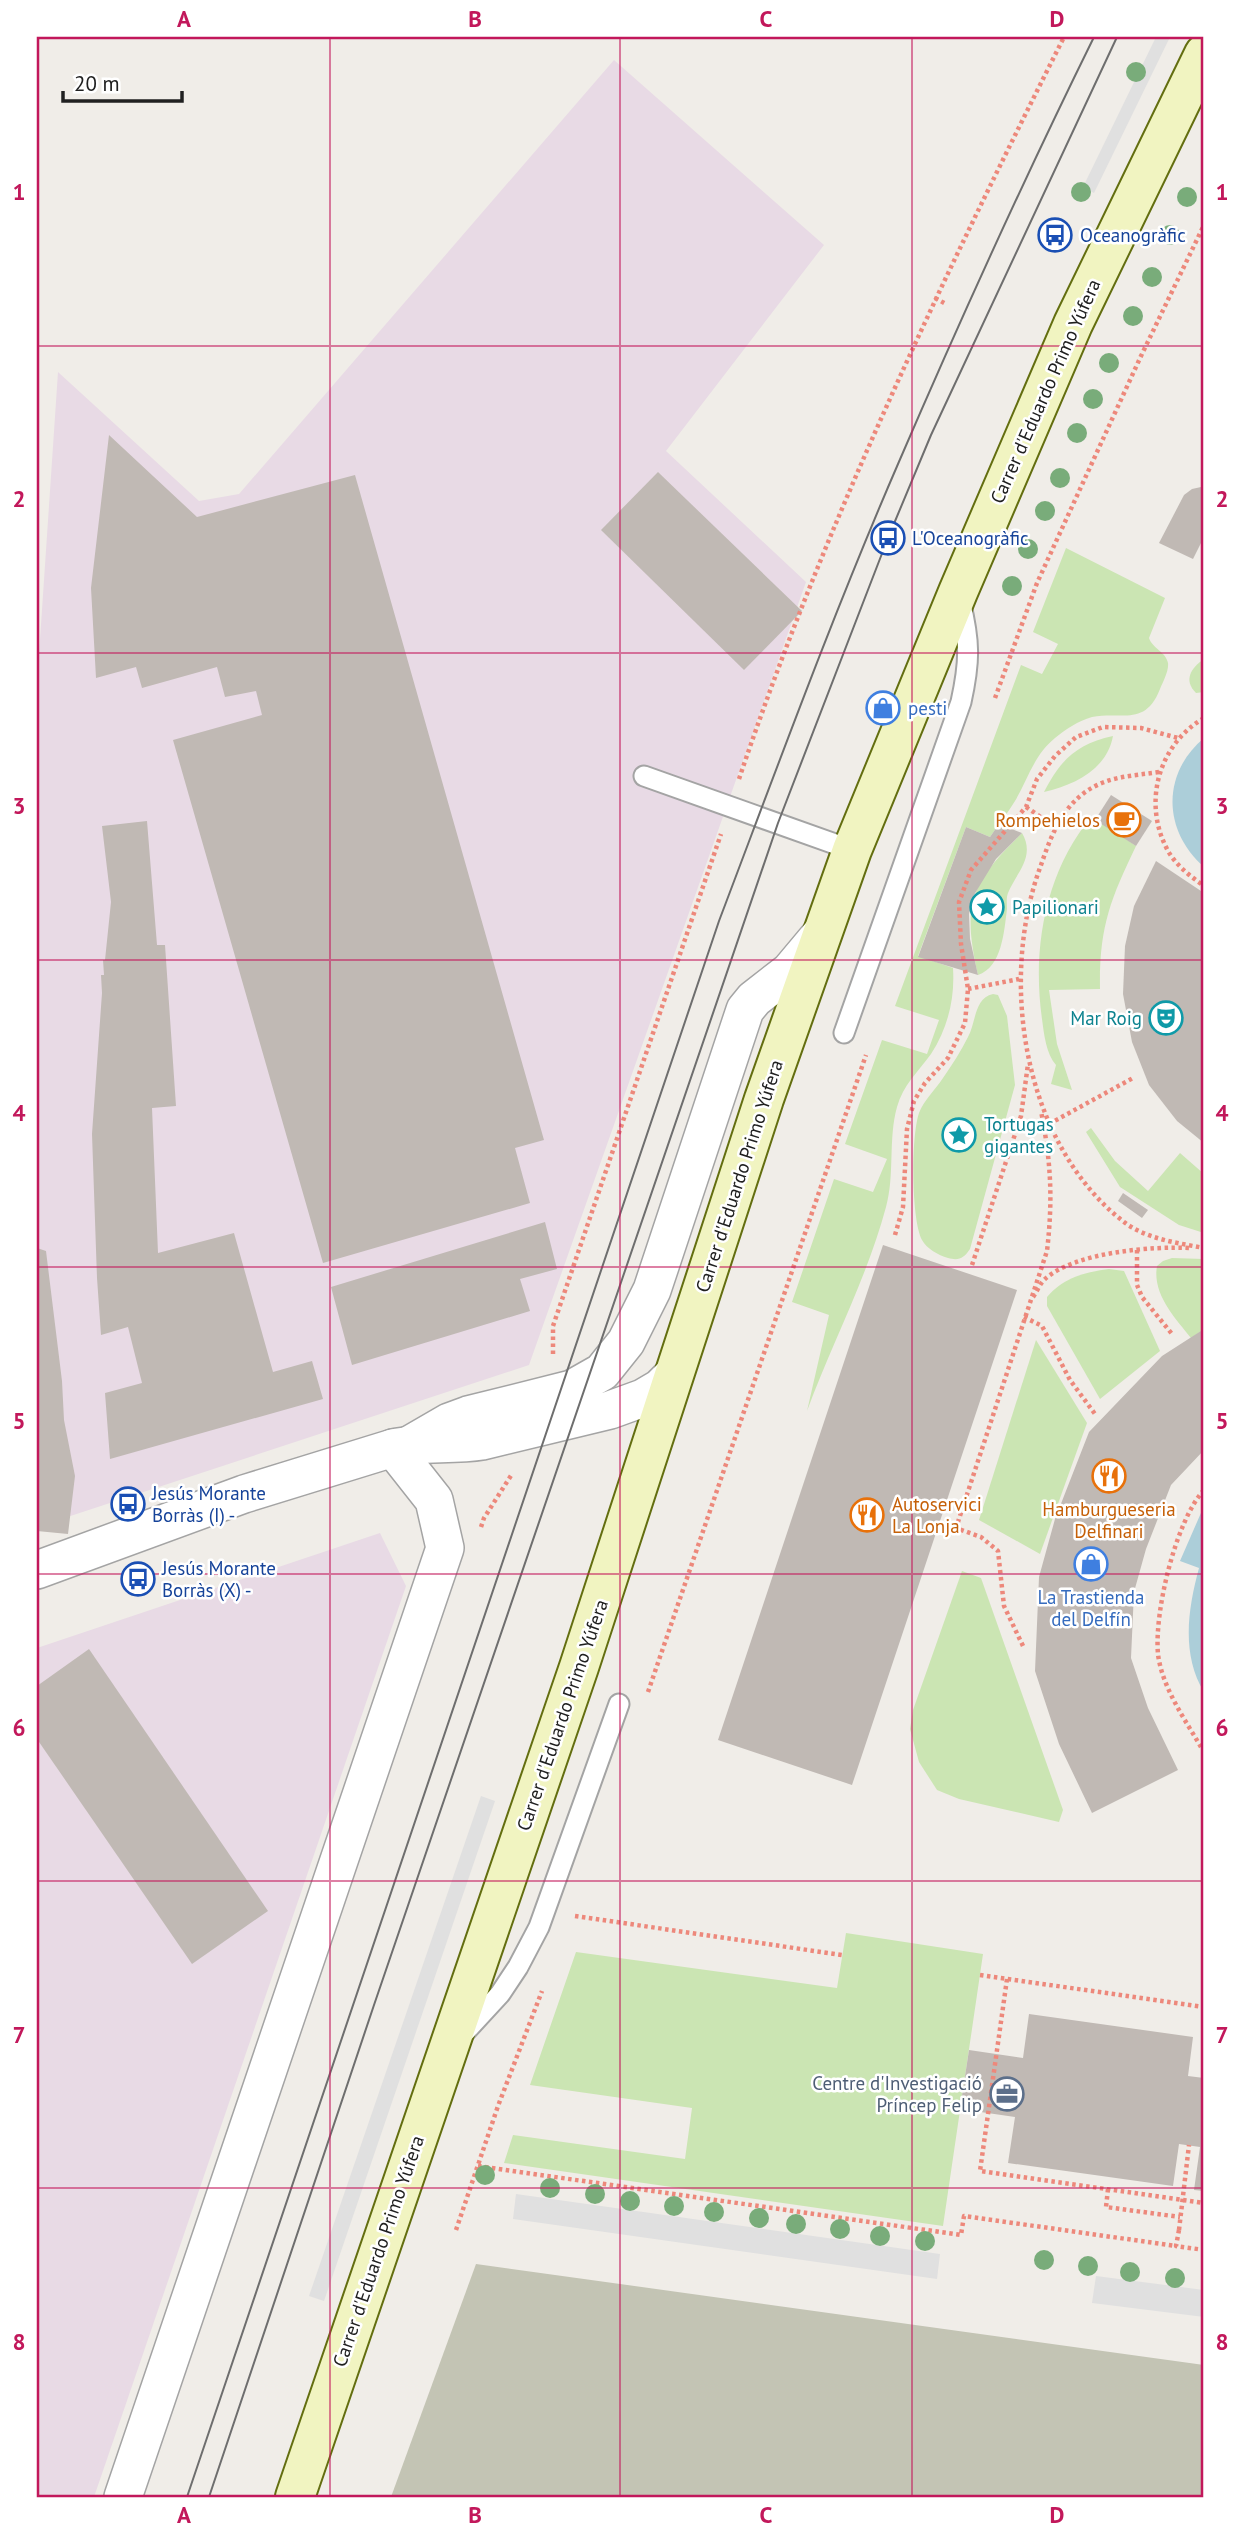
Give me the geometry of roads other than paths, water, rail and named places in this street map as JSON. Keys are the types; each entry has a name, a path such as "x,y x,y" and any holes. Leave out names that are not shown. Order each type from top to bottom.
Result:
{"main road":[{"name":"Carrer d'Eduardo Primo Yúfera","path":"295,2497 579,1667 764,1099 852,850 958,592 1073,324 1204,54"}],"street":[{"name":"Carrer d'Eduardo Primo Yúfera","path":"402,1446 468,1415 572,1390 602,1372 626,1342 652,1290 745,1010 754,999 790,971 824,930"},
{"path":"37,1570 244,1494 402,1446 462,1444 610,1410 643,1398 660,1388 674,1374"},
{"path":"124,2497 446,1548 434,1500 402,1446"}],"lane":[{"path":"844,1033 961,702 969,667 967,630 958,592"},
{"path":"645,776 852,850"},
{"path":"442,2068 475,2020 500,1994 518,1968 538,1927 619,1704"}],"water":[{"path":"1204,738 1204,867 1190,853 1181,837 1172,803 1180,768 1190,752"},
{"path":"1204,1506 1204,1692 1189,1647 1192,1599 1199,1568 1180,1561"}],"tram line":[{"path":"187,2497 719,921 874,520 993,249 1094,37"},
{"path":"209,2497 374,2005 778,823 888,538 931,435 1117,37"}],"place":[{"name":"Oceanogràfic","path":"1055,235"},
{"name":"L'Oceanogràfic","path":"888,538"},
{"name":"pesti","path":"883,708"},
{"name":"Rompehielos","path":"1124,820"},
{"name":"Papilionari","path":"987,907"},
{"name":"Mar Roig","path":"1166,1018"},
{"name":"Tortugas gigantes","path":"959,1135"},
{"name":"Hamburgueseria Delfinari","path":"1109,1476"},
{"name":"Jesús Morante Borràs (I) -","path":"128,1504"},
{"name":"Autoservici La Lonja","path":"867,1515"},
{"name":"La Trastienda del Delfín","path":"1091,1564"},
{"name":"Jesús Morante Borràs (X) -","path":"138,1579"},
{"name":"Centre d'Investigació Príncep Felip","path":"1007,2094"}]}
